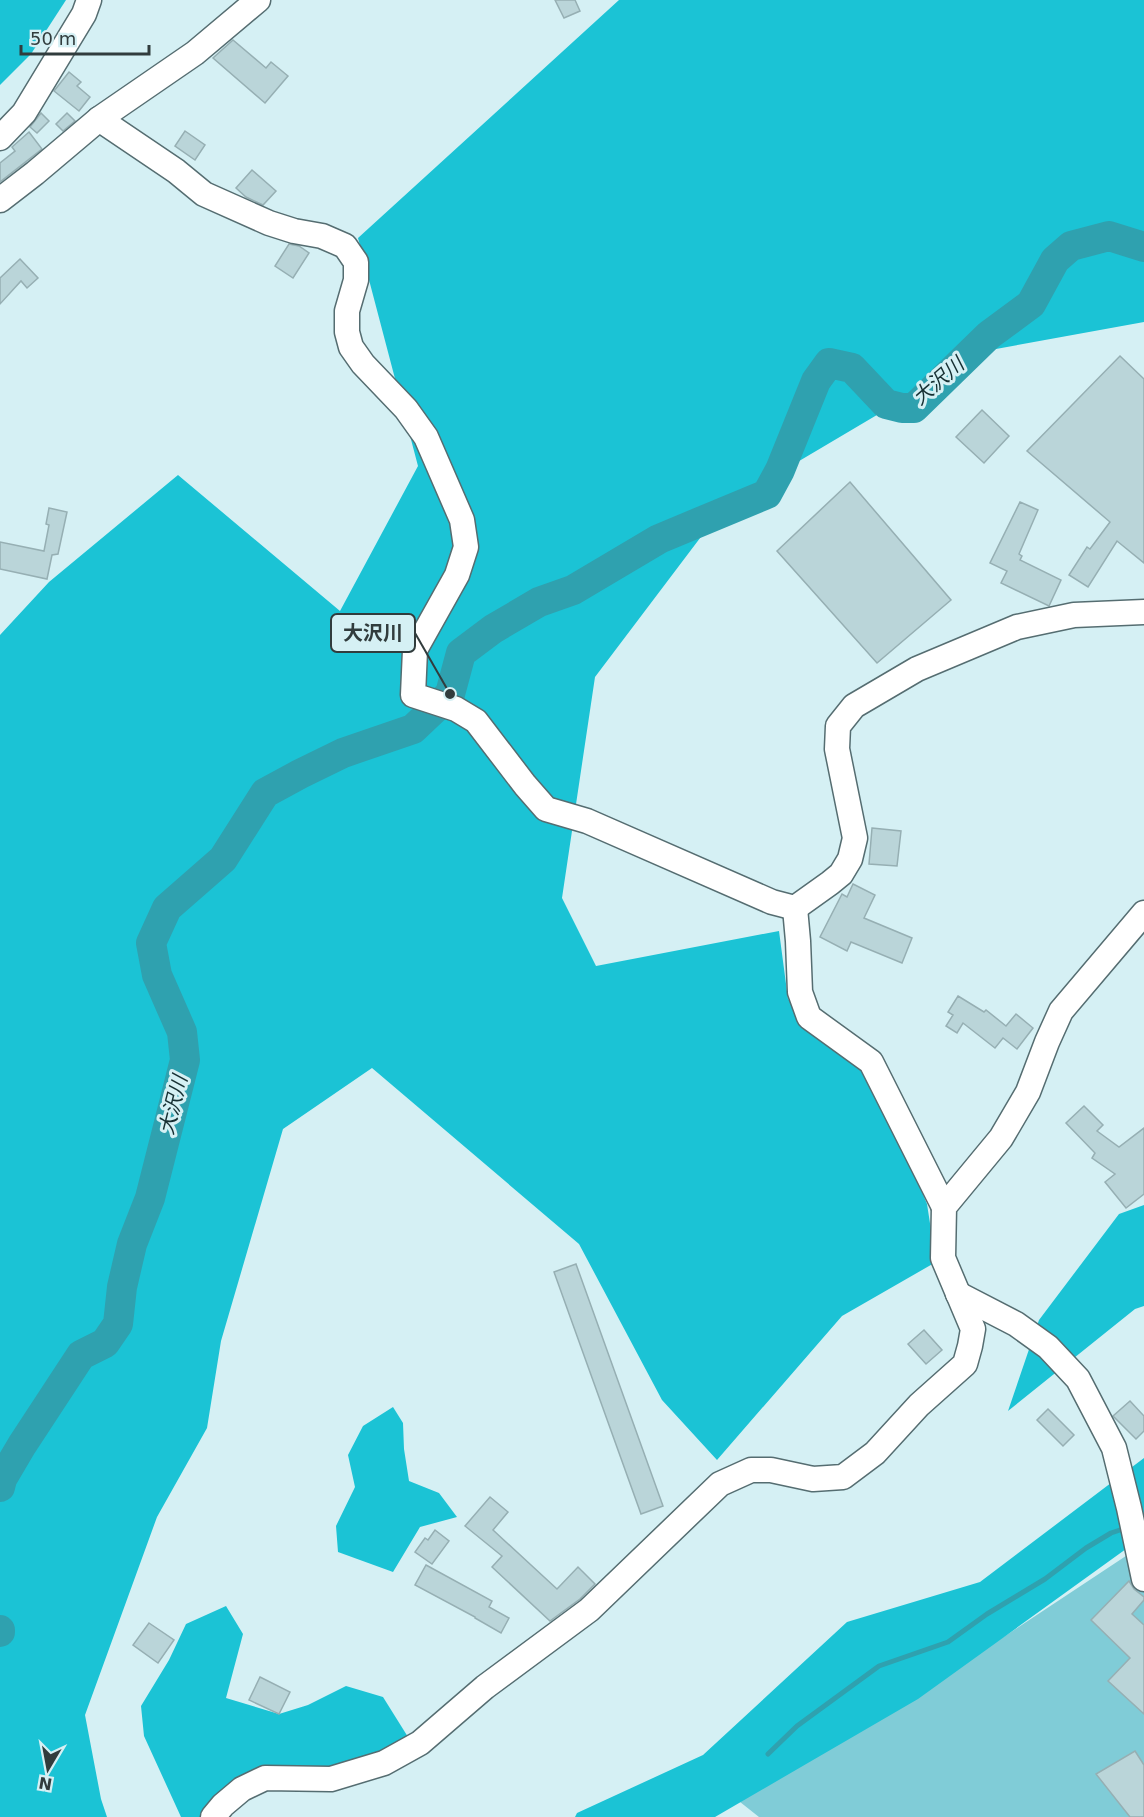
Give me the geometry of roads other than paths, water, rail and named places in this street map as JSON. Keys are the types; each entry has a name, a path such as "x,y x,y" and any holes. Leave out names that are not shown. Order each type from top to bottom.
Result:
{"street":[{"path":"0,138 24,113 84,14 89,0"},
{"path":"0,200 99,120 195,53 258,0"},
{"path":"99,120 128,141 167,164 204,194 269,223 294,231 322,236 345,246 356,262 356,280 347,311 346,333 351,347 363,364 406,409 426,437 462,520 466,547 456,575 415,650 413,695 456,709 476,721 546,809 587,821 772,902 795,908 830,884 850,859 855,838 837,749 837,738 838,726 854,706 917,669 1017,627 1074,615 1144,612"},
{"path":"213,1817 242,1789 265,1778 331,1779 384,1763 420,1743 485,1687 589,1610 720,1484 752,1470 771,1470 813,1479 843,1477 874,1453 919,1405 965,1364 973,1329 943,1258 944,1207 871,1062 809,1017 800,992 795,908"},
{"path":"944,1207 1001,1138 1028,1092 1061,1011 1144,913"},
{"path":"958,1294 1016,1324 1048,1347 1077,1379 1113,1448 1143,1572"}],"waterway":[{"name":"大沢川","path":"0,1487 2,1479 22,1445 81,1355 105,1343 118,1324 122,1287 132,1244 150,1198 185,1060 182,1032 157,975 151,943 167,908 223,859 265,793 343,753 413,729 450,694 461,653 493,629 539,602 573,590 659,539 767,494 780,470 816,381 829,363 852,368 886,404 914,408 989,335 1031,304 1055,260 1071,246 1109,236 1144,247"},
{"path":"768,1754 797,1726 879,1666 948,1642 987,1614 1045,1579 1086,1548 1111,1533 1126,1528"}],"place":[{"name":"大沢川","path":"450,694"}]}
